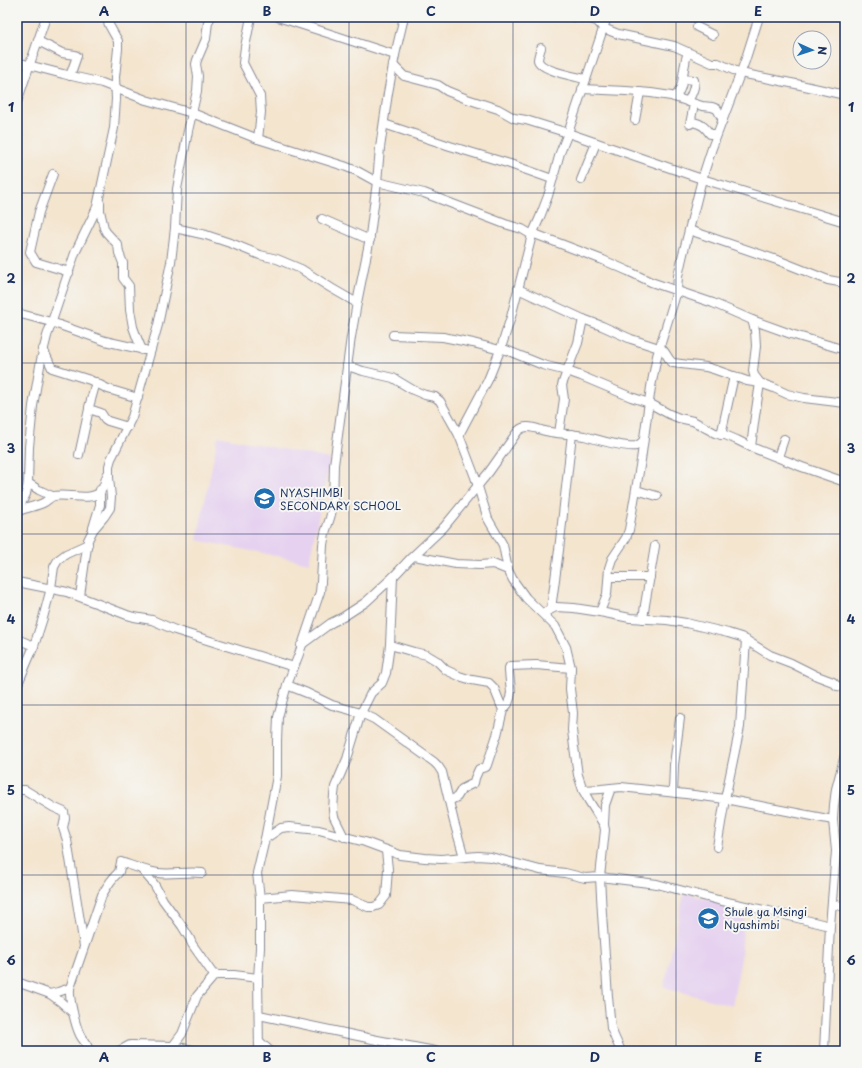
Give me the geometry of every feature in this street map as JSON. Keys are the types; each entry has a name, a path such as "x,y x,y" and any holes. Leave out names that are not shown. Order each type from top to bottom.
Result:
{"street":[{"path":"17,102 46,17"},
{"path":"17,512 26,494 28,483 29,447 33,406 43,349 75,253 97,207 114,128 116,99 115,77 118,41 106,17"},
{"path":"80,596 90,535 110,508 111,497 109,470 111,459 132,417 138,398 146,351 158,326 171,262 175,228 176,197 197,91 198,83 196,64 206,39 208,22 211,17"},
{"path":"251,17 243,63 260,96 261,112 258,139"},
{"path":"278,17 395,56"},
{"path":"300,17 304,25"},
{"path":"259,1051 258,978 260,948 260,898 257,873 277,776 278,717 287,685 320,592 323,545 333,506 334,465 347,366 357,303 370,240 380,148 393,65 404,17"},
{"path":"573,17 591,19 598,22 603,28 618,34 674,46 712,63 718,63 740,73 845,95"},
{"path":"459,435 488,380 500,349 511,317 532,234 545,203 560,153 607,17"},
{"path":"600,612 607,594 609,568 612,559 626,538 629,530 644,441 651,387 659,349 677,291 678,276 702,179 759,17"},
{"path":"697,21 713,35"},
{"path":"38,41 62,53 76,56 70,76"},
{"path":"541,48 538,59 542,65 549,69 585,79"},
{"path":"674,97 678,93 683,79 684,64 688,52"},
{"path":"17,62 102,83 146,100 192,113 258,139 344,166 377,182 424,193 603,260 651,282 713,303 752,320 845,350"},
{"path":"393,65 407,78 438,85 447,91 498,109 514,118 526,120 568,133 702,179 845,222"},
{"path":"683,79 695,81 691,103 690,124 693,122 697,123 704,126 710,134 717,134"},
{"path":"582,89 651,92 674,97 691,103 717,109 723,120"},
{"path":"635,120 640,92"},
{"path":"384,124 510,164 552,180"},
{"path":"581,180 596,143"},
{"path":"53,174 40,212 30,252 36,262 69,273"},
{"path":"100,196 100,212 104,228 118,245 123,263 123,279 130,288 130,310 133,327 137,338 146,351"},
{"path":"322,219 370,240"},
{"path":"175,228 206,235 260,255 277,259 301,269 357,303"},
{"path":"689,230 780,261 828,280 845,283"},
{"path":"518,289 583,319 659,349 665,352 669,361 673,363 706,367 747,381 760,383 787,394 804,398 845,403"},
{"path":"17,312 105,341 146,351"},
{"path":"559,433 564,399 562,385 578,343 583,319"},
{"path":"751,447 760,383 753,371 756,346 755,330 752,320"},
{"path":"392,334 443,337 500,349 543,365 567,371 649,403 679,418 693,421 715,434 737,440 802,467 845,482"},
{"path":"43,349 52,368 96,382 108,389 138,398"},
{"path":"347,366 390,377 413,390 438,399 443,404 459,435 469,460 488,519 503,545 508,570 513,580 526,598 555,626 566,647 571,668 570,688 573,713 572,730 578,776 583,790 604,825"},
{"path":"721,435 734,376"},
{"path":"79,455 96,382"},
{"path":"89,410 101,413 105,420 128,427"},
{"path":"301,645 331,622 343,617 366,602 444,527 478,486 522,427 526,426 550,432 572,434 631,446 638,445 644,441"},
{"path":"551,609 572,434"},
{"path":"778,457 784,439"},
{"path":"93,530 100,505 100,490 109,470"},
{"path":"28,483 52,496 89,496 100,490"},
{"path":"636,490 657,496"},
{"path":"17,512 29,506 36,506 45,502 52,496"},
{"path":"17,686 34,646 43,618 51,588 54,567 58,560 66,554 88,544"},
{"path":"643,619 655,546"},
{"path":"414,556 456,564 493,564 508,570"},
{"path":"344,837 334,817 334,795 347,759 361,712 372,693 383,681 386,673 390,645 393,577"},
{"path":"608,577 650,577"},
{"path":"17,582 67,592 127,615 152,620 175,630 294,667"},
{"path":"543,613 556,607 564,607 630,618 666,620 686,623 728,633 741,637 770,655 833,682 837,686 845,687"},
{"path":"17,639 34,646"},
{"path":"717,847 740,727 746,640"},
{"path":"390,645 427,655 437,661 446,670 459,676 489,683 494,688 503,710"},
{"path":"449,801 457,797 462,789 474,783 479,769 486,767 487,765 497,735 503,710 508,704 510,698 510,666 536,665 571,668"},
{"path":"287,685 332,705 361,712 374,718 438,766 442,772 464,857"},
{"path":"673,792 674,765 680,718"},
{"path":"824,1051 832,888 836,851 833,820 836,789 845,755"},
{"path":"583,790 621,787 673,792 725,799 833,820"},
{"path":"611,788 605,805 605,830 600,877 609,1014 611,1028 619,1050"},
{"path":"17,789 24,790 64,812 65,818 63,828 67,840 84,946"},
{"path":"265,839 282,828 289,826 319,830 380,847 400,855 441,859 491,857 540,870 565,873 584,878 600,877 657,884 830,926"},
{"path":"260,898 292,895 352,900 368,907 379,905 386,896 388,869 386,850"},
{"path":"89,1051 86,1043 79,1033 70,998 70,988 102,895 108,883 119,872 121,862 158,873 202,873"},
{"path":"140,868 154,884 192,944 215,975 234,975 258,978"},
{"path":"832,904 845,907"},
{"path":"174,1046 182,1034 197,996 215,975"},
{"path":"17,982 50,994 73,1013"},
{"path":"50,994 70,988"},
{"path":"259,1015 434,1051"},
{"path":"259,1041 270,1051"},
{"path":"119,1051 130,1045 174,1046 197,1051"}],"shaded area":[{"name":"NYASHIMBI SECONDARY SCHOOL","path":"218,436 330,459 309,563 197,540"},
{"path":"684,893 745,907 741,959 732,1006 664,987"}],"place":[{"name":"NYASHIMBI SECONDARY SCHOOL","path":"264,499"},
{"name":"Shule ya Msingi Nyashimbi","path":"709,918"}]}
